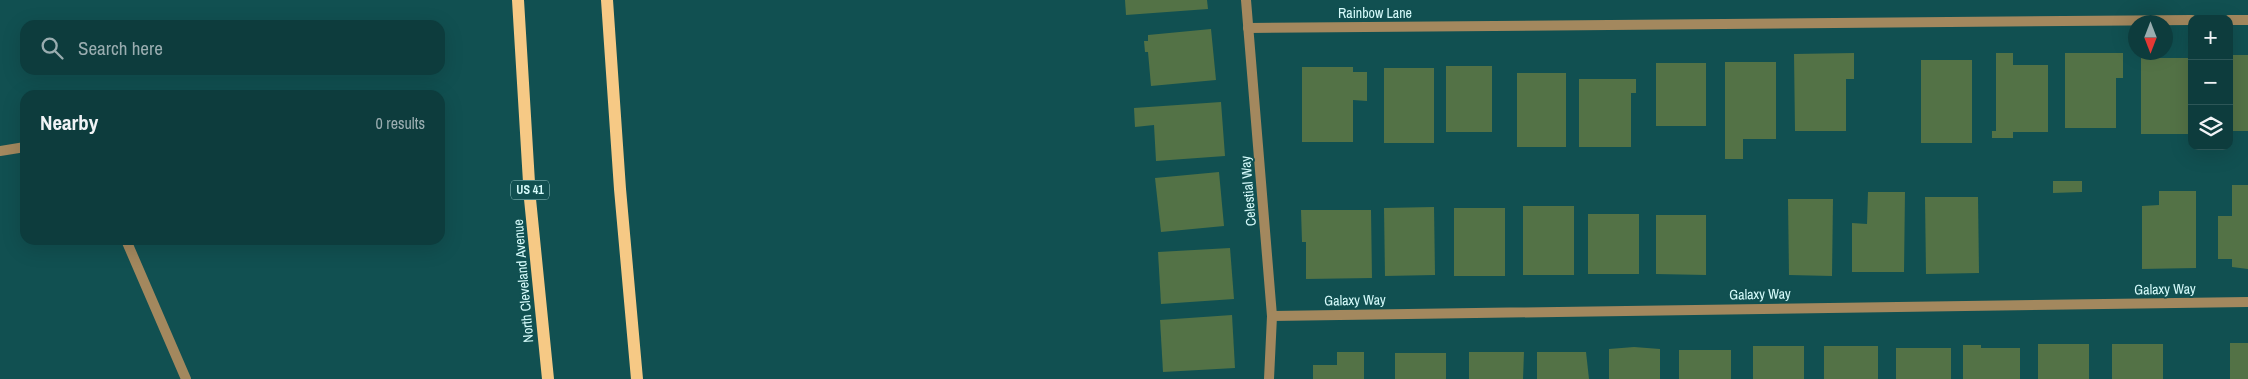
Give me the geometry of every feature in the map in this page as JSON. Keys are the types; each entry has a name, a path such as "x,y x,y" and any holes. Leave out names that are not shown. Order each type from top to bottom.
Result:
{"main road":[{"name":"North Cleveland Avenue","path":"518,0 530,199 548,379"},
{"path":"607,0 620,189 637,379"}],"street":[{"name":"Celestial Way","path":"1246,0 1272,316 1269,379"},
{"name":"Rainbow Lane","path":"1248,28 2188,20"},
{"path":"2233,20 2248,20"},
{"path":"0,151 20,148"},
{"path":"128,245 186,379"},
{"name":"Galaxy Way","path":"1272,316 2248,302"}],"building":[{"path":"1125,0 1207,0 1208,9 1126,15"},
{"path":"1211,29 1216,80 1151,86 1148,52 1145,52 1144,41 1148,41 1148,35"},
{"path":"1854,53 1854,79 1846,79 1846,131 1795,131 1794,54"},
{"path":"1996,53 2013,53 2013,65 2048,65 2048,132 2013,132 2013,138 1992,138 1992,131 1996,131"},
{"path":"2065,53 2123,53 2123,78 2116,78 2116,128 2065,128"},
{"path":"2233,55 2248,55 2248,131 2233,131"},
{"path":"2188,58 2188,134 2141,134 2141,60"},
{"path":"1921,60 1972,60 1972,143 1921,143"},
{"path":"1725,62 1776,62 1776,139 1743,139 1743,159 1725,159"},
{"path":"1656,63 1706,63 1706,126 1656,126"},
{"path":"1446,66 1492,66 1492,132 1446,132"},
{"path":"1302,67 1353,67 1353,72 1367,72 1367,101 1353,100 1353,142 1302,142"},
{"path":"1384,68 1434,68 1434,143 1384,143"},
{"path":"1517,73 1566,73 1566,147 1517,147"},
{"path":"1579,79 1636,79 1636,93 1631,93 1631,147 1579,147"},
{"path":"1221,102 1225,156 1156,161 1154,125 1135,127 1134,108"},
{"path":"1219,172 1224,226 1161,232 1155,178"},
{"path":"2053,181 2082,181 2082,192 2053,193"},
{"path":"2232,185 2248,185 2248,269 2232,267 2232,259 2218,259 2218,216 2232,216"},
{"path":"2159,191 2196,191 2196,268 2142,269 2142,206 2159,205"},
{"path":"1868,192 1905,192 1904,272 1852,272 1852,223 1867,224"},
{"path":"1925,197 1978,197 1979,273 1926,274"},
{"path":"1788,199 1833,199 1832,276 1789,275"},
{"path":"1523,206 1574,206 1574,275 1523,275"},
{"path":"1434,207 1435,275 1385,276 1384,208"},
{"path":"1454,208 1505,208 1505,276 1454,276"},
{"path":"1301,210 1371,210 1372,278 1306,279 1306,242 1302,242"},
{"path":"1588,214 1639,214 1639,274 1588,274"},
{"path":"1656,215 1706,215 1706,275 1656,274"},
{"path":"1230,248 1234,299 1161,304 1158,252"},
{"path":"1232,315 1235,368 1163,372 1160,320"},
{"path":"2230,343 2248,343 2248,379 2230,379"},
{"path":"2038,344 2089,344 2089,379 2038,379"},
{"path":"2112,344 2163,344 2163,379 2112,379"},
{"path":"1963,345 1981,345 1981,348 2020,348 2020,379 1963,379"},
{"path":"1753,346 1804,346 1804,379 1753,379"},
{"path":"1824,346 1878,346 1878,379 1824,379"},
{"path":"1634,347 1660,349 1660,379 1609,379 1609,349"},
{"path":"1896,348 1951,348 1951,379 1896,379"},
{"path":"1679,350 1731,350 1731,379 1679,379"},
{"path":"1337,352 1364,352 1364,379 1313,379 1313,365 1337,365"},
{"path":"1469,352 1524,352 1523,379 1469,379"},
{"path":"1537,352 1586,352 1589,379 1537,379"},
{"path":"1395,353 1446,353 1446,379 1395,379"}]}
